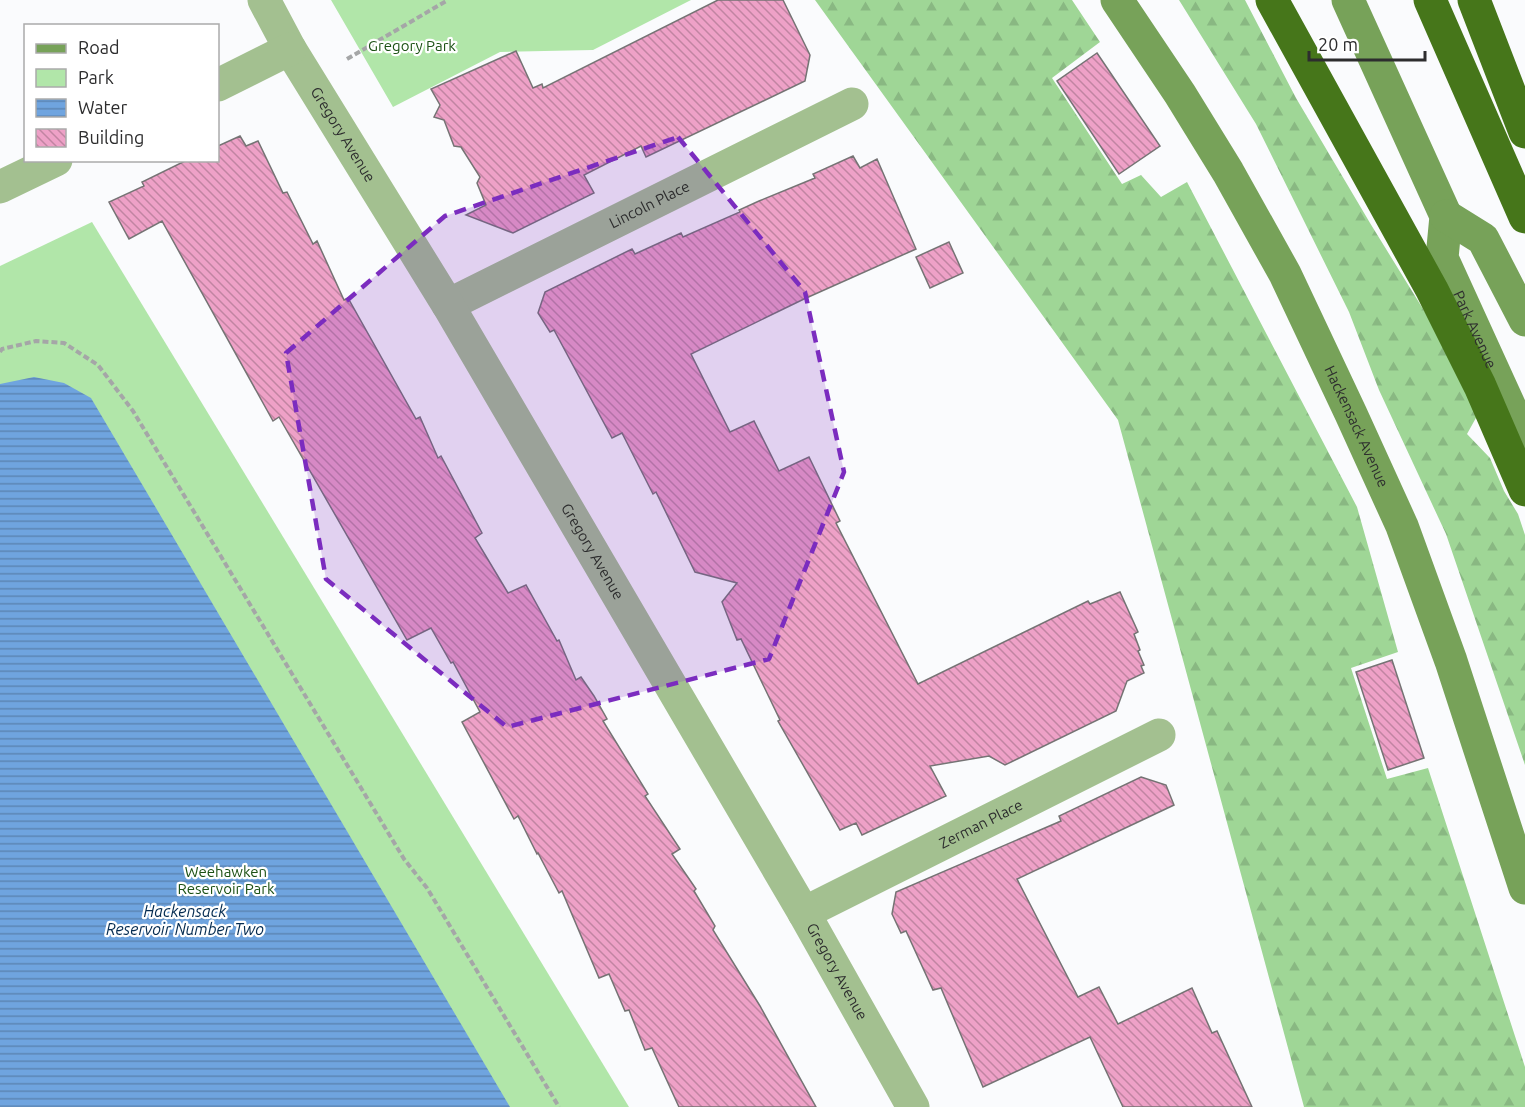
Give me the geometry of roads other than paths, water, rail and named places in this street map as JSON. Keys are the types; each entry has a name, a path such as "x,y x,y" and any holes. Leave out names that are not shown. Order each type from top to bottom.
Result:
{"highway":[{"path":"1272,0 1432,290 1480,386 1525,490"},
{"path":"1430,0 1525,217"},
{"path":"1474,0 1525,132"}],"main road":[{"name":"Hackensack Avenue","path":"1117,0 1180,94 1228,172 1285,274 1351,414 1402,526 1451,662 1525,888"},
{"name":"Park Avenue","path":"1348,0 1446,216 1442,258 1525,440"},
{"path":"1446,216 1483,239 1525,320"}],"street":[{"name":"Gregory Avenue","path":"264,0 290,49 448,304 804,913 913,1107"},
{"path":"219,84 290,49"},
{"name":"Lincoln Place","path":"448,304 852,104"},
{"path":"0,187 52,162"},
{"name":"Zerman Place","path":"804,913 1159,735"}],"water":[{"name":"Hackensack Reservoir Number Two","path":"34,377 64,383 91,398 510,1107 0,1107 0,384"}],"park label":[{"name":"Gregory Park","path":"412,46"},
{"name":"Weehawken Reservoir Park","path":"226,880"}]}
